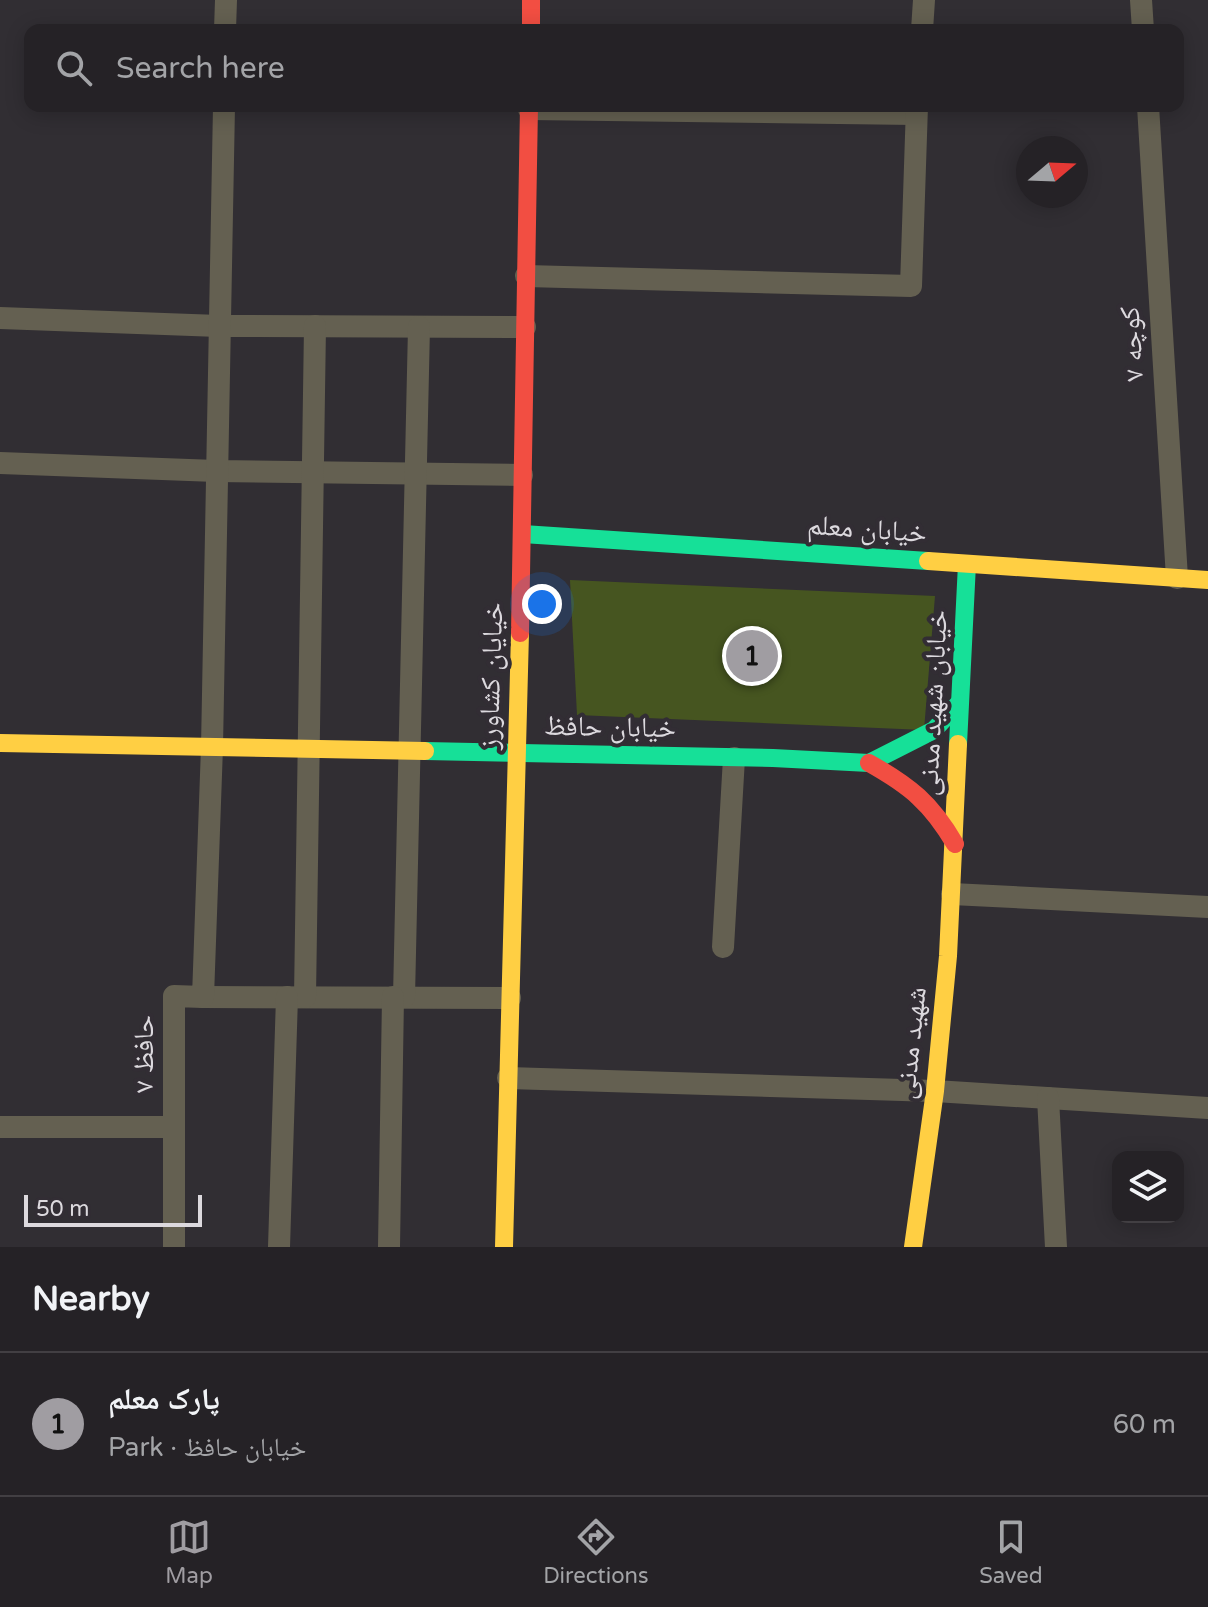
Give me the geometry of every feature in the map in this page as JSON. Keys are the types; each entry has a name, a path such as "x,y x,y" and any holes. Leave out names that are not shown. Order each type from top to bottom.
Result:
{"street":[{"path":"225,24 226,0"},
{"path":"531,0 531,24"},
{"path":"922,24 924,0"},
{"path":"1141,0 1143,24"},
{"path":"224,112 212,747 203,997 510,998"},
{"name":"خیایان کشاورز","path":"504,1247 523,534 529,112"},
{"path":"526,276 911,286 916,112"},
{"name":"کوچه ۷","path":"1148,112 1177,578"},
{"path":"0,318 219,326 525,327"},
{"path":"279,1247 296,997 307,749 315,326"},
{"path":"389,1247 408,751 419,327"},
{"path":"0,463 216,471 522,475"},
{"name":"خیابان معلم","path":"523,534 1208,580"},
{"name":"خیابان شهید مدنی","path":"955,844 967,564"},
{"name":"خیابان حافظ","path":"0,743 869,763 934,730 959,703"},
{"path":"723,947 734,758"},
{"path":"869,763 912,786 937,811 955,844"},
{"name":"شهید مدنی","path":"913,1247 935,1091 955,844"},
{"path":"952,894 1208,907"},
{"name":"حافظ ۷","path":"174,1247 174,996 203,997"},
{"path":"508,1078 935,1091 1208,1108"},
{"path":"1048,1098 1056,1247"},
{"path":"0,1127 174,1127"}],"green space":[{"path":"570,580 935,596 924,730 577,715"}],"traffic: fast":[{"path":"523,534 928,561"},
{"path":"958,744 967,564"},
{"path":"425,751 773,758 869,763 934,730 959,703"}],"traffic: slow":[{"path":"928,561 1208,580"},
{"path":"504,1247 520,633"},
{"path":"0,743 425,751"},
{"path":"913,1247 935,1091 948,956 958,744"}],"traffic: jam":[{"path":"531,0 531,24"},
{"path":"520,633 529,112"},
{"path":"869,763 918,797 937,817 955,844"}],"place":[{"name":"پارک معلم","path":"752,656"}]}
